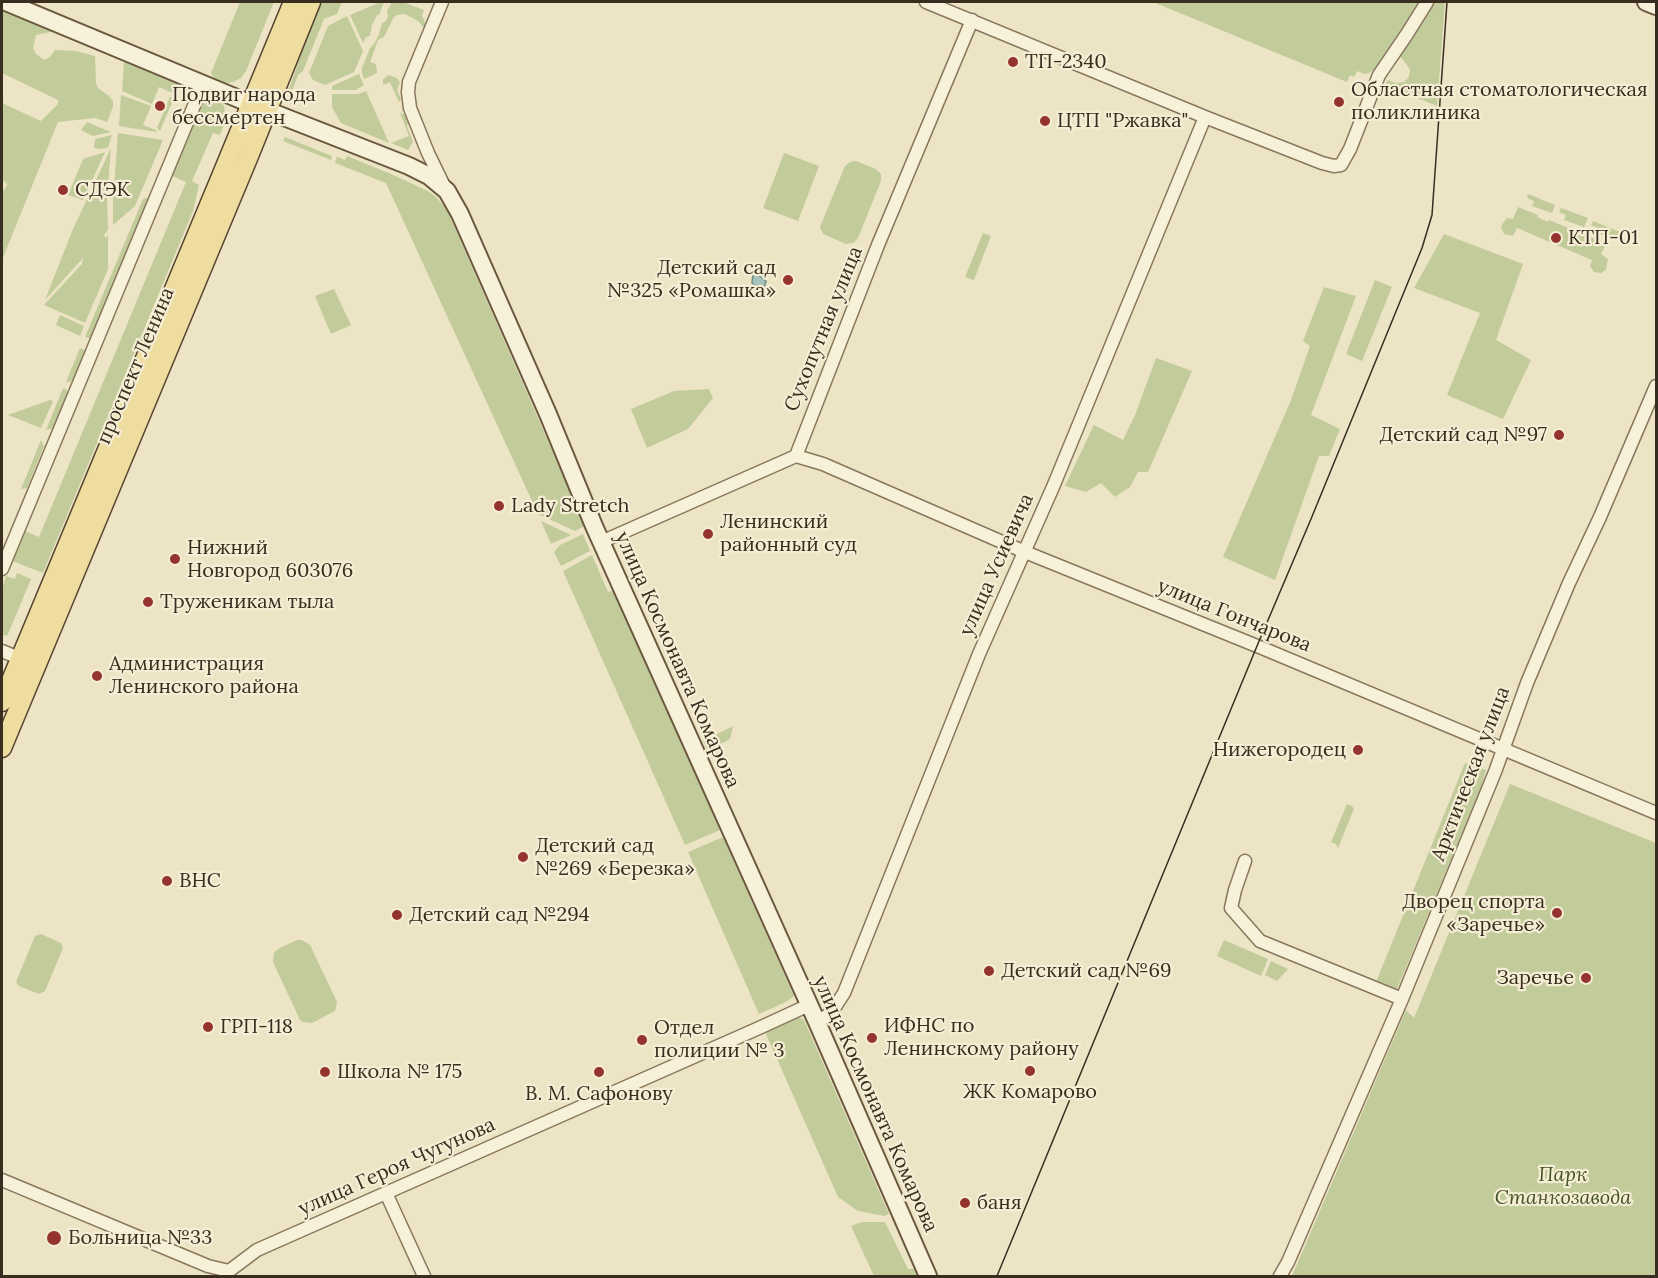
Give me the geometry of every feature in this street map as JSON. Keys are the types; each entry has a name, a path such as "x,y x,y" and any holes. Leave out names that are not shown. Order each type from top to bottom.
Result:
{"main road":[{"name":"проспект Ленина","path":"2,748 259,107 293,2"},
{"name":"проспект Ленина","path":"2,702 19,658 259,107 311,2"}],"street":[{"name":"улица Космонавта Комарова","path":"6,2 259,107 409,166 429,176 447,191 460,214 601,542 817,1022 928,1276"},
{"path":"442,2 409,82 408,92 410,108 428,153 447,191"},
{"path":"926,2 1205,117 1322,164 1334,166 1341,165 1350,149 1378,75 1427,2"},
{"path":"1646,2 1656,6"},
{"name":"Сухопутная улица","path":"796,456 874,255 972,20"},
{"path":"2,569 203,84"},
{"name":"улица Усиевича","path":"817,1022 831,1013 844,993 979,654 1115,340 1205,117"},
{"name":"Арктическая улица","path":"1280,1276 1402,999 1495,772 1527,683 1656,386"},
{"path":"601,542 796,456"},
{"name":"улица Гончарова","path":"796,456 823,464 1024,552 1262,648 1656,813"},
{"path":"2,651 19,658"},
{"path":"1245,861 1231,908 1260,941 1402,999"},
{"name":"улица Героя Чугунова","path":"2,1180 228,1274 257,1251 809,1005"},
{"path":"386,1193 424,1276"}],"green space":[{"path":"240,2 274,2 246,71 241,78 226,83 214,78 211,73"},
{"path":"319,2 342,2 337,14 324,19 303,71 298,75 293,89 289,89"},
{"path":"384,2 372,25 370,36 366,37 363,43 350,15"},
{"path":"392,2 403,2 424,10 422,15 426,26 423,27 418,21 405,14 394,17 384,37 378,40 370,62 376,64 377,73 364,79 362,68 382,23 386,21 387,11"},
{"path":"1153,2 1420,2 1378,67 1364,74 1357,71 1354,77 1350,75 1347,82"},
{"path":"1432,2 1445,2 1437,106 1385,85 1388,80 1396,83 1404,82 1409,77 1410,69 1399,55"},
{"path":"2,9 21,18 50,26 51,32 36,35 33,48 36,54 44,60 50,57 55,50 76,51 95,56 96,83 98,88 113,101 113,107 107,122 95,118 58,122 2,260 2,191 7,184 2,182 2,103 41,121 58,104 58,100 2,73"},
{"path":"347,16 363,51 354,72 325,85 313,80 309,73 328,26"},
{"path":"126,60 176,82 178,84 175,94 159,87 152,104 122,91"},
{"path":"359,74 364,85 356,90 332,90 332,86"},
{"path":"388,75 397,78 400,83 397,90 401,99 399,102 390,82 383,85 383,80"},
{"path":"366,91 389,143 341,123 332,107 332,94 358,94"},
{"path":"208,94 219,99 224,106 223,127 220,135 213,133 192,181 199,185 193,211 43,573 10,560 22,530 39,537 186,182 170,175 201,99"},
{"path":"121,95 151,106 143,125 157,132 119,126"},
{"path":"170,97 174,98 160,131 157,128"},
{"path":"400,113 406,115 409,120 407,126 413,142 408,150 391,143 409,136"},
{"path":"87,122 111,132 93,136 81,130"},
{"path":"118,133 163,140 135,206 113,225 113,200"},
{"path":"112,135 108,148 94,148 95,139"},
{"path":"285,137 332,156 331,160 283,141"},
{"path":"111,148 107,198 108,230 104,235 105,238 108,236 108,269 85,323 44,305 82,264 83,258 45,300 73,229"},
{"path":"105,152 83,200 68,195 83,159"},
{"path":"784,153 819,166 798,221 763,208"},
{"path":"347,156 428,191 448,212 585,526 575,531 538,514 386,183 335,163 337,157 345,160"},
{"path":"856,161 876,169 881,174 881,181 858,238 853,243 846,244 823,234 820,227 845,166"},
{"path":"1528,194 1555,205 1552,213 1532,206 1534,201 1527,198"},
{"path":"150,197 91,339 85,337 143,199"},
{"path":"1518,207 1548,222 1549,220 1582,236 1584,234 1606,244 1601,254 1608,259 1606,270 1601,273 1594,272 1590,266 1592,260 1517,228 1513,236 1504,234 1501,227 1503,223 1507,218 1513,219"},
{"path":"1561,208 1588,218 1584,227 1564,220 1566,215 1559,212"},
{"path":"1593,221 1620,232 1617,240 1596,233 1598,228 1591,225"},
{"path":"983,233 991,236 974,280 965,277"},
{"path":"1444,234 1523,264 1496,340 1531,360 1503,419 1447,395 1480,313 1414,288"},
{"path":"1375,280 1392,287 1362,361 1346,354"},
{"path":"1324,287 1356,296 1311,415 1340,429 1329,456 1319,456 1275,580 1223,557 1291,400 1310,346 1303,341"},
{"path":"334,289 351,325 331,334 315,296"},
{"path":"60,315 84,326 80,336 56,325"},
{"path":"80,348 86,351 74,380 66,382"},
{"path":"1156,358 1192,371 1148,472 1138,472 1130,487 1115,497 1101,483 1086,492 1065,486 1094,425 1123,440"},
{"path":"63,388 67,390 68,395 54,428 46,430"},
{"path":"709,389 713,398 688,429 647,448 631,409 674,391"},
{"path":"50,400 53,401 41,428 8,415"},
{"path":"41,440 44,446 27,488 21,489"},
{"path":"541,521 571,535 551,544"},
{"path":"583,534 590,551 561,566 554,552 560,545"},
{"path":"592,555 608,592 614,590 720,830 685,845 563,571"},
{"path":"17,573 31,579 6,636 2,634 2,588 6,576 15,579"},
{"path":"733,726 730,739 708,751 703,741"},
{"path":"1465,763 1486,770 1482,785 1397,989 1392,987 1388,990 1376,982"},
{"name":"Парк Станкозавода","path":"1510,784 1656,843 1656,1276 1292,1276 1406,1010 1414,1018"},
{"path":"1347,804 1354,809 1338,848 1331,842"},
{"path":"723,837 794,996 759,1014 688,852"},
{"path":"41,934 61,943 63,948 45,991 39,994 19,986 16,982 35,936"},
{"path":"297,940 310,945 337,1002 335,1011 312,1023 300,1020 273,962 274,953 278,949"},
{"path":"1224,940 1268,959 1261,976 1217,956"},
{"path":"1271,961 1288,969 1277,981 1265,975"},
{"path":"796,1016 804,1020 889,1214 884,1216 858,1211 838,1197 766,1034 767,1030"},
{"path":"862,1222 885,1222 908,1269 914,1269 917,1276 874,1276 851,1226"}],"water":[{"path":"755,272 766,281 764,288 759,288 752,283"}],"tram line":[{"path":"997,1276 1422,248 1432,215 1447,2"}],"place":[{"name":"ТП-2340","path":"1013,62"},
{"name":"Областная стоматологическая поликлиника","path":"1339,102"},
{"name":"Подвиг народа бессмертен","path":"160,106"},
{"name":"ЦТП \"Ржавка\"","path":"1045,121"},
{"name":"СДЭК","path":"63,190"},
{"name":"КТП-01","path":"1556,238"},
{"name":"Детский сад №325 «Ромашка»","path":"788,280"},
{"name":"Детский сад №97","path":"1559,435"},
{"name":"Lady Stretch","path":"499,506"},
{"name":"Ленинский районный суд","path":"708,534"},
{"name":"Нижний Новгород 603076","path":"175,559"},
{"name":"Труженикам тыла","path":"148,602"},
{"name":"Администрация Ленинского района","path":"97,676"},
{"name":"Нижегородец","path":"1358,750"},
{"name":"Детский сад №269 «Березка»","path":"523,857"},
{"name":"ВНС","path":"167,881"},
{"name":"Дворец спорта «Заречье»","path":"1557,913"},
{"name":"Детский сад №294","path":"397,915"},
{"name":"Детский сад №69","path":"989,971"},
{"name":"Заречье","path":"1586,978"},
{"name":"ГРП-118","path":"208,1027"},
{"name":"ИФНС по Ленинскому району","path":"872,1038"},
{"name":"Отдел полиции № 3","path":"642,1040"},
{"name":"ЖК Комарово","path":"1030,1071"},
{"name":"Школа № 175","path":"325,1072"},
{"name":"В. М. Сафонову","path":"599,1072"},
{"name":"баня","path":"965,1203"},
{"name":"Больница №33","path":"54,1238"}]}
